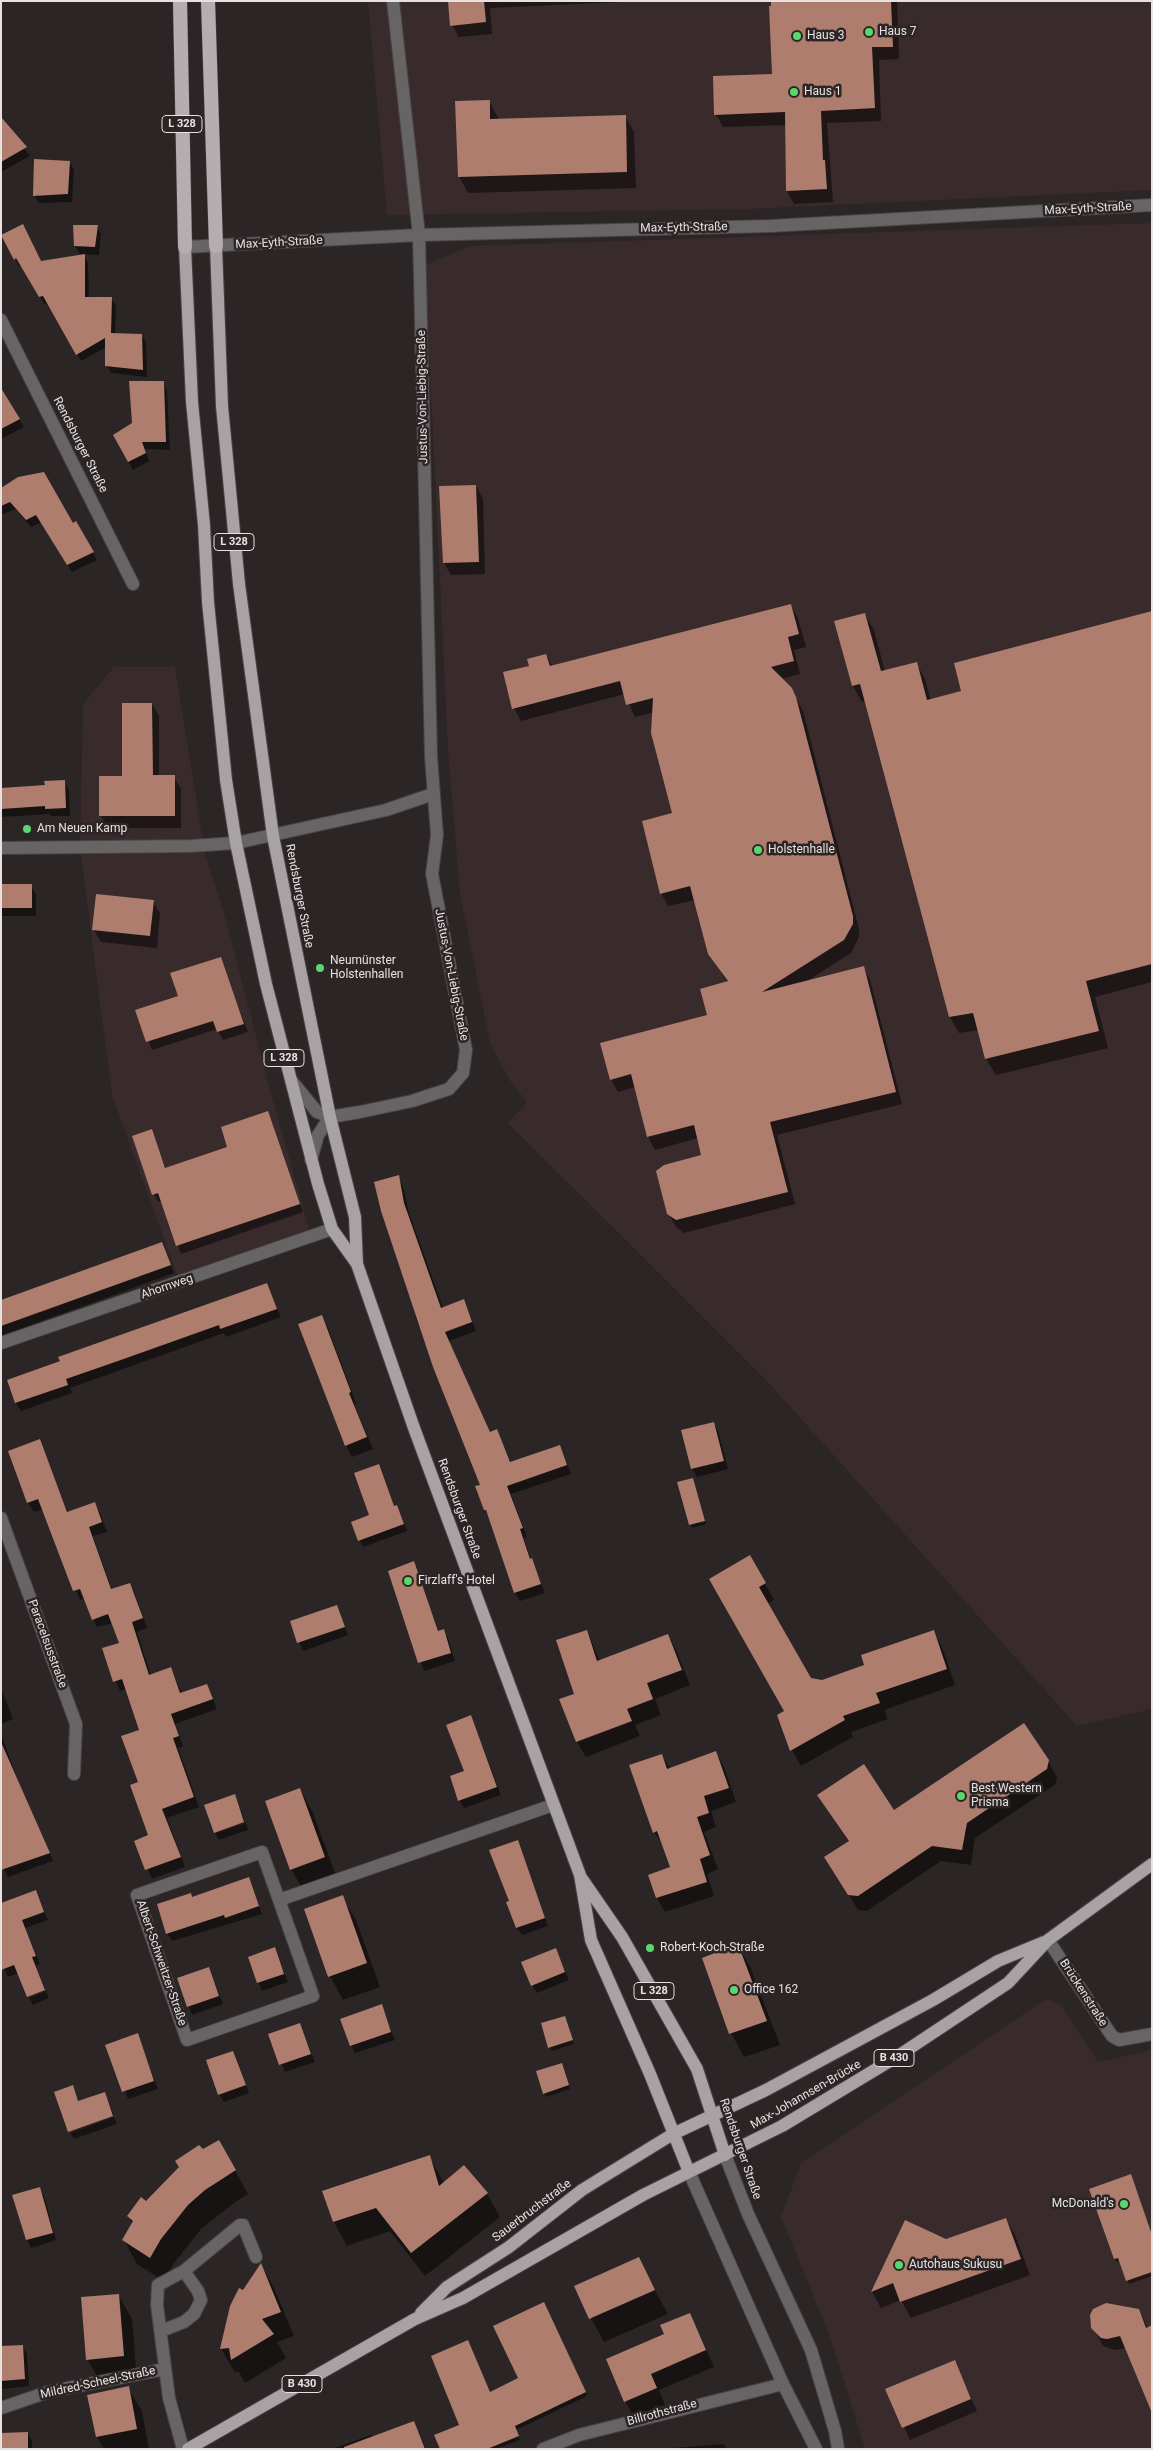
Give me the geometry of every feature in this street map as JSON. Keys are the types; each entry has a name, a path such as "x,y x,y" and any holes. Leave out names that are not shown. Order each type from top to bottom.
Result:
{"highway":[{"name":"L 328","path":"180,1 185,247"},
{"name":"L 328","path":"208,1 216,246"}],"main road":[{"name":"L 328","path":"216,246 222,406 238,584 274,836"},
{"name":"L 328","path":"185,247 192,402 208,602 226,780 236,843"},
{"name":"Rendsburger Straße","path":"274,836 330,1117 355,1217 357,1264"},
{"name":"Rendsburger Straße","path":"236,843 266,984 289,1078 332,1229 357,1264 414,1428 580,1875 591,1940 650,2074 689,2172"},
{"name":"Max-Johannsen-Brücke","path":"689,2172 782,2126 898,2056 1008,1983 1048,1940 1152,1864"},
{"name":"Rendsburger Straße","path":"580,1875 622,1938 697,2069 725,2155"},
{"name":"Max-Johannsen-Brücke","path":"673,2134 766,2090 933,2000 998,1962 1048,1940"},
{"name":"Sauerbruchstraße","path":"415,2319 447,2287 509,2247 582,2190 673,2134"},
{"name":"Sauerbruchstraße","path":"188,2449 415,2319 463,2298 643,2195 689,2172"}],"street":[{"name":"Justus-Von-Liebig-Straße","path":"330,1117 438,1094 449,1089 463,1073 466,1050 432,874 437,835 433,794 419,235 393,1"},
{"name":"Max-Eyth-Straße","path":"185,247 419,235 770,226 1152,206"},
{"name":"Rendsburger Straße","path":"1,320 134,584"},
{"path":"274,836 304,827 386,810 433,794"},
{"name":"Rendsburger Straße","path":"236,843 274,836"},
{"path":"1,848 190,846 236,843"},
{"name":"Rendsburger Straße","path":"289,1078 317,1112 330,1117"},
{"path":"311,1160 318,1135 330,1117"},
{"name":"Ahornweg","path":"1,1343 332,1229"},
{"name":"Paracelsusstraße","path":"1,1518 76,1724 74,1774"},
{"path":"279,1900 553,1805"},
{"name":"Albert-Schweitzer-Straße","path":"262,1852 279,1900 313,1996 187,2040 137,1895 262,1852"},
{"name":"Brückenstraße","path":"1048,1940 1112,2036 1119,2040 1152,2034"},
{"name":"Rendsburger Straße","path":"725,2155 750,2218 811,2350 835,2431 838,2449"},
{"name":"Rendsburger Straße","path":"689,2172 783,2384 816,2449"},
{"name":"Mildred-Scheel-Straße","path":"183,2449 169,2398 157,2305 158,2285 184,2272 240,2225 243,2225 256,2258"},
{"path":"160,2331 184,2322 194,2314 200,2300 198,2290 184,2272"},
{"name":"Mildred-Scheel-Straße","path":"1,2408 48,2392 166,2369"},
{"name":"Billrothstraße","path":"543,2449 579,2435 783,2384"}],"shaded area":[{"path":"368,1 1152,1 1152,190 749,209 387,215"},
{"path":"1152,223 1152,1709 1077,1726 766,1380 508,1123 527,1102 510,1081 490,1043 460,894 448,750 425,265 471,246"},
{"path":"114,667 175,667 205,854 223,909 270,1090 310,1232 180,1283 112,1095 80,847 83,704"},
{"path":"1046,1999 1061,2005 1098,2062 1152,2050 1152,2449 865,2449 829,2334 781,2217 801,2163"}],"building":[{"path":"448,1 484,1 486,22 450,26"},
{"path":"771,1 891,1 893,47 872,47 875,108 821,111 823,160 825,160 827,189 786,191 785,112 714,115 713,76 772,74 769,6 771,6"},
{"path":"490,100 490,119 626,115 627,172 458,177 455,101"},
{"path":"1,117 27,147 1,162"},
{"path":"34,159 70,161 68,194 33,196"},
{"path":"23,224 41,261 85,254 85,297 112,297 111,333 142,334 143,370 105,366 105,338 76,355 43,296 39,297 16,258 14,260 1,235"},
{"path":"73,225 98,225 95,247 74,246"},
{"path":"129,381 164,381 166,442 142,442 146,453 128,462 113,435 132,423"},
{"path":"1,388 20,419 1,429"},
{"path":"44,472 73,523 76,521 94,552 67,565 36,515 26,520 10,502 1,506 1,488 18,477"},
{"path":"476,485 479,562 443,563 439,486"},
{"path":"791,604 799,634 788,637 794,661 771,667 792,688 796,697 853,916 853,924 844,940 762,992 864,966 896,1092 770,1122 788,1192 676,1220 667,1214 656,1171 664,1165 701,1155 694,1125 647,1137 631,1074 610,1080 600,1043 707,1015 700,989 728,981 708,954 690,886 660,894 642,821 672,813 651,733 653,698 626,705 620,681 512,709 503,672 529,666 527,659 546,654 550,666"},
{"path":"1152,611 1152,964 1086,981 1099,1031 985,1059 973,1013 949,1017 860,684 852,686 834,621 865,613 881,671 917,662 927,700 961,691 954,663"},
{"path":"122,703 152,703 153,775 175,775 175,816 99,816 99,776 122,776"},
{"path":"65,780 66,808 45,809 45,806 1,809 1,788 45,785 44,781"},
{"path":"1,884 32,884 32,908 1,908"},
{"path":"96,894 154,900 150,936 92,930"},
{"path":"221,957 244,1024 217,1032 213,1021 146,1042 135,1010 178,996 170,973"},
{"path":"268,1111 300,1204 176,1246 158,1193 152,1195 132,1136 152,1129 165,1168 227,1147 221,1127"},
{"path":"399,1175 404,1203 441,1308 464,1299 472,1322 445,1332 490,1432 497,1429 510,1462 560,1445 567,1465 507,1486 523,1528 520,1529 530,1559 532,1558 541,1584 514,1593 486,1510 484,1510 475,1486 480,1485 433,1367 381,1211 374,1182"},
{"path":"162,1242 171,1265 1,1326 1,1300"},
{"path":"267,1283 277,1309 220,1329 219,1325 66,1379 68,1385 15,1403 7,1380 60,1361 58,1357"},
{"path":"322,1315 351,1392 349,1393 367,1437 345,1446 298,1324"},
{"path":"714,1422 724,1461 691,1469 681,1430"},
{"path":"40,1439 67,1512 95,1502 102,1522 89,1527 111,1589 130,1583 143,1618 132,1622 149,1675 171,1667 180,1693 207,1684 213,1699 171,1714 179,1736 173,1738 194,1797 162,1809 181,1857 145,1870 134,1841 148,1835 130,1785 138,1782 121,1736 139,1730 122,1679 113,1682 102,1648 119,1643 108,1614 92,1620 80,1589 73,1591 38,1499 27,1503 8,1451"},
{"path":"379,1464 394,1506 397,1505 404,1524 358,1541 351,1522 369,1515 354,1473"},
{"path":"693,1478 705,1521 689,1525 677,1482"},
{"path":"750,1555 766,1583 759,1587 811,1678 822,1680 864,1665 861,1655 934,1630 947,1669 876,1693 880,1703 843,1716 845,1720 790,1751 777,1715 784,1711 709,1579"},
{"path":"414,1561 438,1631 444,1629 451,1653 418,1663 388,1571"},
{"path":"337,1605 345,1627 297,1643 290,1621"},
{"path":"587,1630 597,1661 668,1634 682,1670 647,1683 653,1699 627,1709 632,1721 576,1742 559,1699 574,1694 556,1640"},
{"path":"471,1715 497,1787 458,1801 450,1776 464,1771 446,1725"},
{"name":"Best Western Prisma","path":"1024,1723 1049,1760 1047,1769 967,1823 962,1850 932,1846 858,1896 848,1895 824,1857 849,1841 817,1795 864,1764 894,1810"},
{"path":"1,1742 50,1853 1,1870"},
{"path":"716,1751 729,1788 704,1796 709,1813 697,1817 710,1855 700,1859 707,1882 656,1898 648,1875 670,1867 657,1831 653,1833 629,1765 662,1754 667,1769"},
{"path":"300,1788 325,1857 290,1870 265,1801"},
{"path":"235,1794 244,1822 214,1833 204,1805"},
{"path":"518,1840 545,1918 516,1928 506,1902 509,1901 489,1850"},
{"path":"249,1877 259,1906 225,1918 224,1915 166,1934 157,1904 191,1893 192,1897"},
{"path":"36,1890 44,1912 22,1920 36,1956 32,1957 45,1990 27,1997 14,1965 1,1970 1,1903"},
{"path":"343,1895 367,1963 328,1977 304,1909"},
{"name":"Office 162","path":"738,1944 767,2021 729,2034 702,1958"},
{"path":"275,1947 284,1974 257,1983 248,1957"},
{"path":"556,1948 565,1972 531,1986 521,1962"},
{"path":"209,1967 219,1996 187,2007 177,1978"},
{"path":"382,2004 391,2032 350,2046 340,2019"},
{"path":"565,2016 573,2040 548,2048 541,2023"},
{"path":"300,2023 311,2054 279,2065 268,2034"},
{"path":"138,2033 154,2081 122,2092 105,2045"},
{"path":"233,2051 246,2085 218,2095 206,2060"},
{"path":"562,2063 569,2085 543,2094 536,2071"},
{"path":"73,2085 78,2101 105,2092 113,2116 68,2132 54,2092"},
{"path":"219,2140 236,2170 205,2190 188,2205 161,2239 150,2258 122,2240 133,2221 127,2216 141,2197 146,2201 179,2167 175,2161 199,2145 203,2149"},
{"path":"430,2155 439,2186 464,2165 488,2193 411,2253 376,2208 333,2222 322,2191"},
{"path":"1131,2174 1152,2235 1152,2272 1126,2281 1118,2258 1114,2259 1089,2189"},
{"path":"40,2187 53,2233 26,2240 12,2195"},
{"path":"1006,2218 1021,2259 900,2302 893,2283 871,2292 905,2220 946,2239"},
{"path":"639,2257 655,2290 589,2319 574,2286"},
{"path":"261,2263 281,2312 262,2319 274,2334 231,2360 229,2348 220,2349 230,2306 239,2288 243,2290"},
{"path":"119,2294 124,2356 86,2360 81,2297"},
{"path":"544,2302 586,2392 515,2426 519,2436 487,2449 440,2449 434,2435 459,2425 431,2356 468,2340 490,2392 518,2378 493,2326"},
{"path":"1106,2303 1139,2309 1146,2328 1152,2325 1152,2413 1120,2336 1107,2339 1101,2338 1091,2328 1090,2315 1093,2309"},
{"path":"690,2313 706,2350 651,2374 657,2388 624,2402 606,2359 664,2334 660,2325"},
{"path":"23,2345 25,2379 1,2381 1,2346"},
{"path":"955,2360 971,2399 902,2428 885,2389"},
{"path":"129,2386 137,2429 96,2437 87,2395"},
{"path":"414,2421 425,2449 344,2449 344,2447"},
{"path":"28,2432 28,2449 1,2449 1,2433"}],"place":[{"name":"Haus 7","path":"869,32"},
{"name":"Haus 3","path":"797,36"},
{"name":"Haus 1","path":"794,92"},
{"name":"Am Neuen Kamp","path":"27,829"},
{"name":"Holstenhalle","path":"758,850"},
{"name":"Neumünster Holstenhallen","path":"320,968"},
{"name":"Firzlaff's Hotel","path":"408,1581"},
{"name":"Best Western Prisma","path":"961,1796"},
{"name":"Robert-Koch-Straße","path":"650,1948"},
{"name":"Office 162","path":"734,1990"},
{"name":"McDonald's","path":"1124,2204"},
{"name":"Autohaus Sukusu","path":"899,2265"}]}
